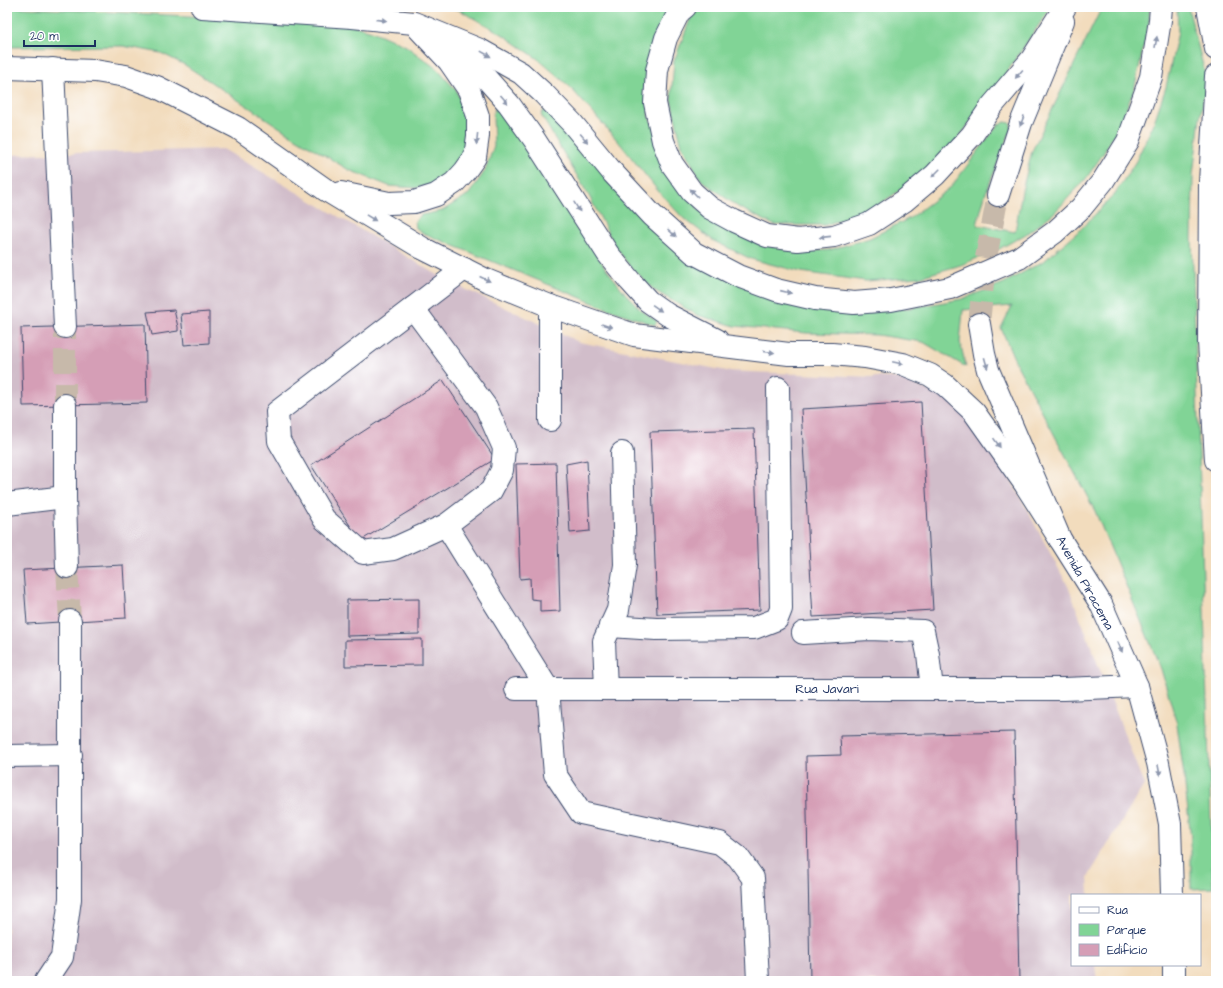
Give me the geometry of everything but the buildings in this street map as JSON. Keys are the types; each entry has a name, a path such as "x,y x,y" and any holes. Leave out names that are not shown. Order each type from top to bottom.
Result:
{"main road":[{"path":"202,7 352,17 414,24 480,50 521,73 544,94 572,123 652,215 694,253 738,276 776,290 815,299 854,303 891,300 950,288 1019,258 1055,232 1081,208 1103,181 1128,141 1150,77 1161,7"},
{"path":"685,7 679,12 666,38 657,70 655,103 663,141 672,164 692,192 710,208 767,236 798,240 834,236 869,224 904,201 935,175 972,135 991,107 1032,59 1065,7"},
{"path":"998,195 1020,123 1069,7"},
{"path":"1208,7 1216,49"},
{"path":"326,190 389,203 414,202 436,195 454,183 465,171 475,156 478,136 478,116 468,90 449,61 414,24"},
{"path":"451,38 509,104 534,139 608,254 648,301 668,315 730,347"},
{"path":"7,68 96,70 126,76 157,86 238,128 326,190 422,248 486,280 550,306 634,335 789,354 832,354 865,357 903,364 930,374 945,385 974,412 1025,484 1060,539"},
{"path":"53,69 65,327"},
{"path":"1216,87 1209,342 1214,381 1216,460"},
{"path":"413,308 486,407 504,448 502,470 491,491 446,525 392,549 362,553 324,519 279,440 277,412 413,308 464,269"},
{"path":"550,306 550,420"},
{"name":"Avenida Piracema","path":"979,324 988,370 1060,539 1101,604 1137,686 1158,763 1170,824 1172,894"},
{"path":"610,626 656,629 754,628 777,620 781,609 778,388"},
{"path":"65,405 67,567"},
{"path":"606,689 604,641 618,610 625,565 622,453"},
{"path":"7,504 65,497"},
{"path":"446,525 548,689 555,774 581,813 720,843 738,857 752,878 758,981"},
{"path":"46,981 62,957 70,900 70,622"},
{"path":"802,633 869,629 923,631 928,654 932,689"},
{"name":"Rua Javari","path":"516,689 1064,689 1137,686"},
{"path":"7,756 71,755"},
{"path":"1174,966 1174,981"}],"shaded area":[{"path":"223,149 450,282 579,342 727,371 897,378 947,398 988,438 1068,586 1144,785 1088,877 1089,894 1071,894 1071,966 1095,966 1097,981 7,981 7,155"}],"green space":[{"path":"7,7 349,24 372,31 406,46 437,69 456,90 466,114 468,139 463,159 451,175 435,184 416,188 389,186 349,170 291,135 185,65 161,53 123,46 7,47"},
{"path":"447,7 673,7 648,115 698,209 728,230 757,243 797,252 829,250 870,238 910,218 951,187 998,125 1005,122 1011,123 1011,130 985,195 977,225 1015,232 1022,191 1032,151 1102,7 1150,7 1149,23 1134,90 1119,126 1103,154 1085,180 1054,213 1026,234 999,249 961,265 919,277 866,281 801,272 751,259 714,241 683,218 569,86 538,59 502,34 459,10"},
{"path":"702,7 1051,7 996,88 957,140 917,179 872,209 825,225 774,225 738,207 701,180 682,146 671,100 674,61 691,17"},
{"path":"1177,7 1188,7 1207,81 1200,118 1193,175 1192,238 1213,888 1191,889 1191,839 1177,724 1161,669 1095,511 1016,363 1001,328 1012,306 963,310 960,342 966,367 923,342 877,335 806,333 735,326 697,315 654,290 628,264 614,244 589,196 541,115 543,111 550,112 683,255 862,311 910,308 962,299 1004,283 1042,262 1079,231 1114,195 1136,161 1153,125 1166,87 1178,32"},
{"path":"495,108 503,109 524,134 604,266 625,293 641,310 657,321 655,325 608,309 423,233 416,228 415,221 421,215 442,211 469,194 485,171 494,146 493,114"}],"tunnel":[{"path":"979,324 985,263 998,195"},
{"path":"65,327 65,405"},
{"path":"67,567 70,621"}]}
